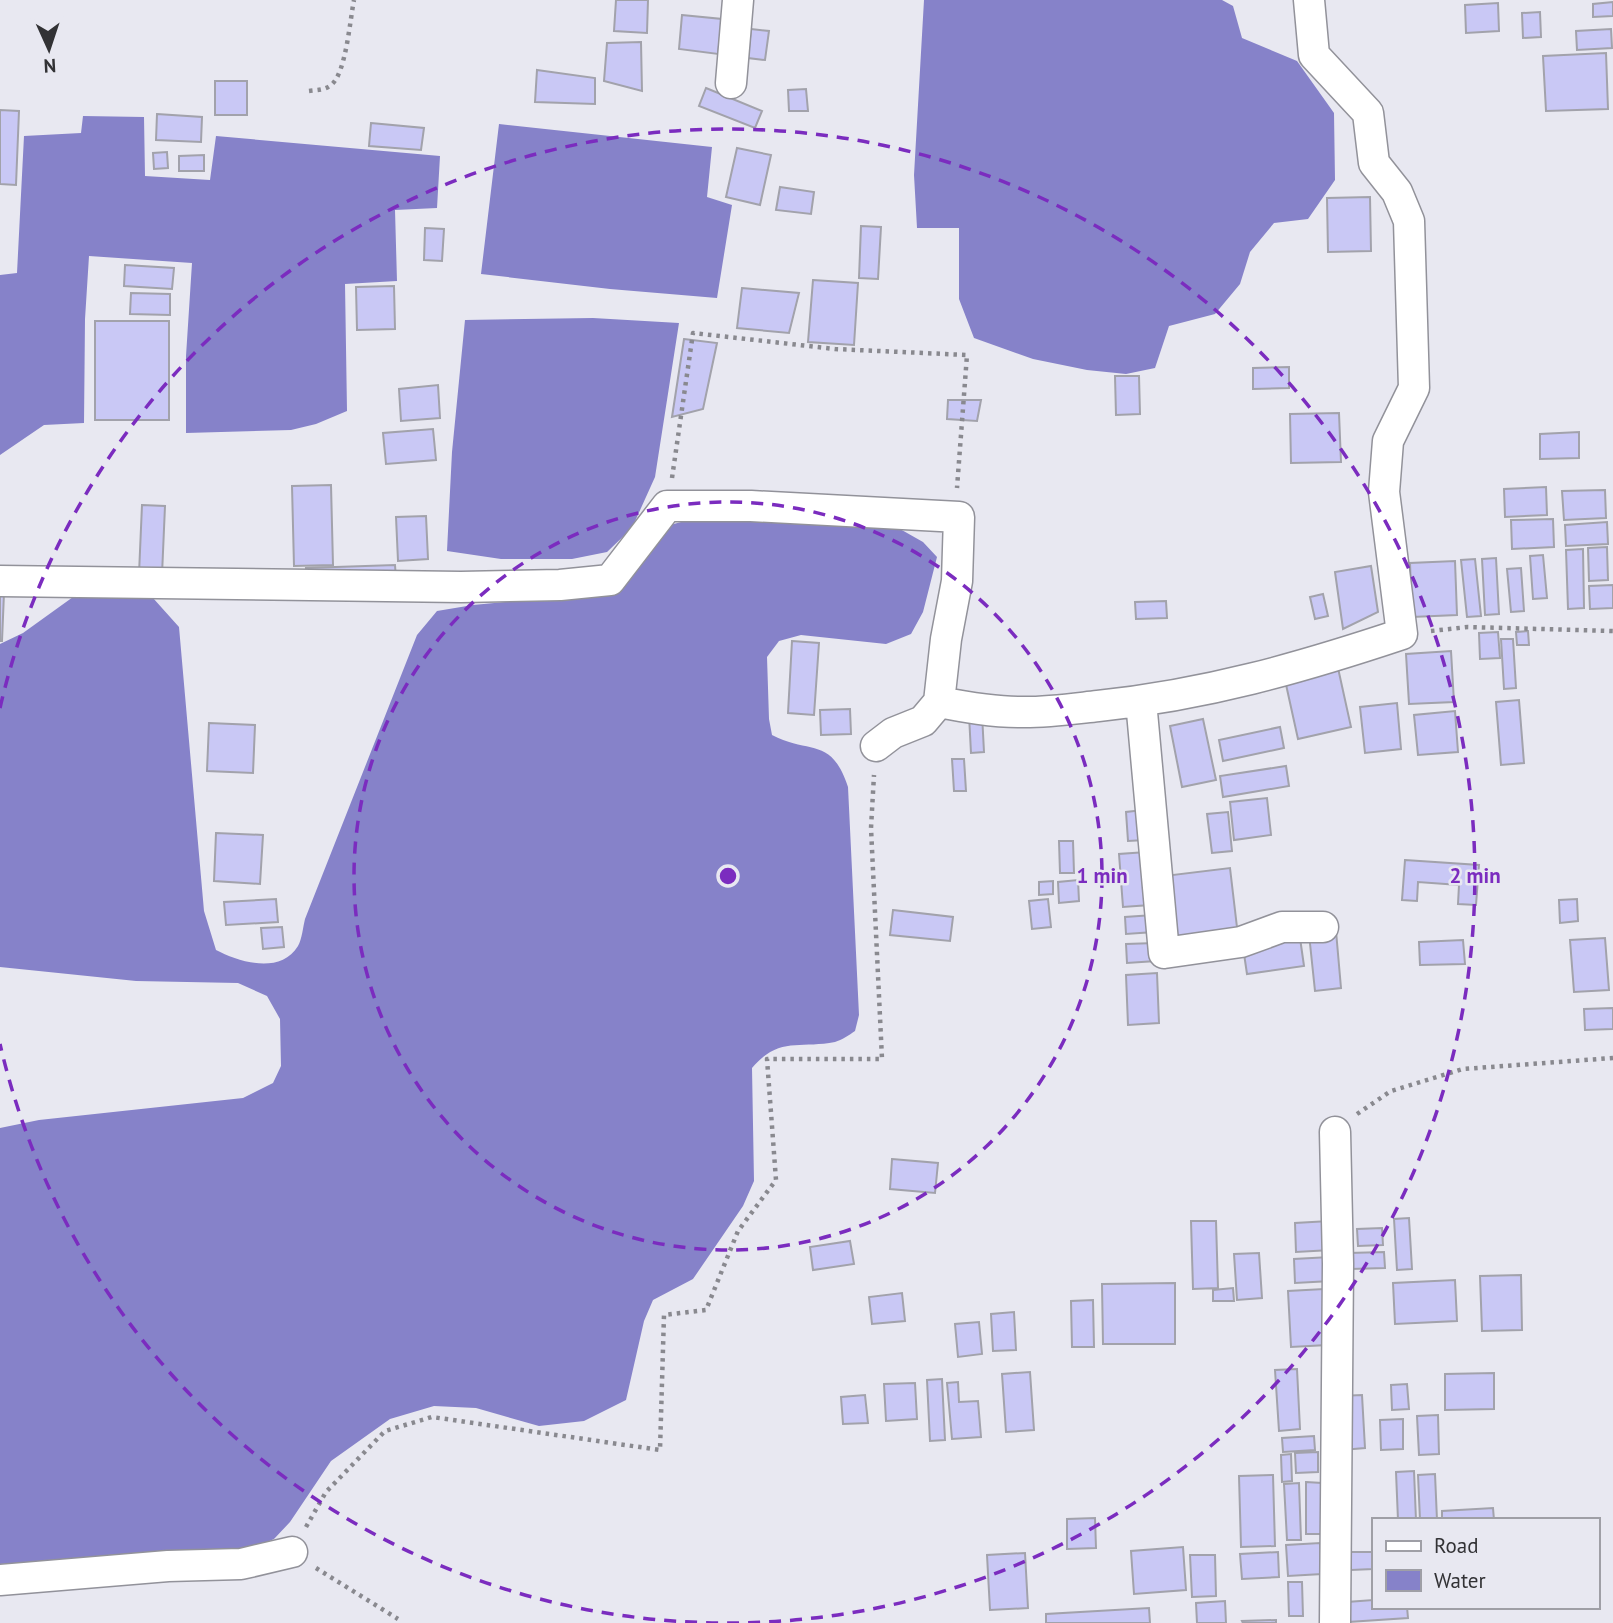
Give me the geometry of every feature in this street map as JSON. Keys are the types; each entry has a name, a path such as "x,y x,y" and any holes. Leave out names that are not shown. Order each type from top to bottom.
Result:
{"street":[{"path":"731,83 738,0"},
{"path":"939,702 970,708 1019,712 1141,701 1241,683 1338,656 1402,634 1384,492 1384,472 1388,441 1415,388 1409,221 1398,192 1374,163 1368,113 1314,55 1309,0"},
{"path":"0,581 461,587 561,585 610,580 667,506 751,506 958,517 957,582 946,639 939,702 923,720 893,733 876,746"},
{"path":"1141,701 1164,953 1241,942 1282,927 1324,927"},
{"path":"1335,1132 1338,1264 1335,1623"},
{"path":"0,1580 168,1566 241,1564 292,1552"}],"path":[{"path":"309,91 328,88 336,81 342,68 355,0"},
{"path":"667,506 693,333 835,349 967,355 957,480 958,517"},
{"path":"1402,634 1468,627 1613,631"},
{"path":"398,1619 292,1552 326,1492 385,1431 432,1418 660,1450 664,1315 706,1310 738,1231 776,1180 767,1059 883,1059 871,828 876,746"},
{"path":"1335,1132 1391,1091 1463,1069 1613,1058"}],"water":[{"path":"924,0 1222,0 1233,6 1242,38 1297,61 1334,113 1335,180 1308,219 1274,223 1250,252 1240,284 1215,314 1169,326 1155,368 1126,374 1087,370 1033,359 974,338 959,299 959,228 917,228 914,175"},
{"path":"83,116 144,117 145,176 210,180 216,136 440,156 437,208 395,210 397,281 345,284 347,411 316,424 291,430 186,433 186,356 192,263 89,256 85,319 84,423 44,425 0,455 0,275 17,273 24,136 81,133"},
{"path":"499,124 712,147 707,197 732,205 717,298 481,274"},
{"path":"593,318 679,323 655,477 632,528 607,552 572,559 501,559 447,551 452,452 465,320"},
{"path":"699,517 900,529 923,542 937,557 923,612 911,634 886,644 801,635 779,641 767,657 772,735 827,753 841,771 848,787 859,1015 855,1031 840,1040 771,1051 752,1068 754,1181 743,1206 693,1279 653,1300 644,1321 626,1400 584,1421 539,1426 476,1408 434,1406 390,1419 331,1461 290,1522 274,1539 249,1550 219,1554 0,1564 0,1128 39,1120 243,1098 273,1083 281,1066 280,1019 267,996 238,983 136,981 0,967 0,644 23,633 80,592 153,598 179,627 204,911 216,950 247,962 270,963 281,961 298,946 305,919 417,635 437,611 555,597 663,527"}],"building":[{"path":"616,0 648,0 647,33 614,31"},
{"path":"1613,2 1613,16 1593,17 1593,4"},
{"path":"1498,3 1499,31 1466,33 1465,5"},
{"path":"1540,12 1541,37 1523,38 1522,13"},
{"path":"682,15 722,19 718,54 679,49"},
{"path":"751,29 769,31 765,60 748,58"},
{"path":"1611,29 1612,48 1577,50 1576,31"},
{"path":"641,42 642,91 604,81 607,43"},
{"path":"1606,53 1608,109 1546,111 1543,56"},
{"path":"537,70 595,78 595,104 535,102"},
{"path":"215,81 247,81 247,115 215,115"},
{"path":"706,88 762,111 755,128 699,106"},
{"path":"806,89 808,111 789,111 788,90"},
{"path":"0,110 19,111 16,185 0,184"},
{"path":"157,114 202,117 201,142 156,140"},
{"path":"371,123 424,128 421,150 369,146"},
{"path":"737,148 771,155 760,205 726,197"},
{"path":"167,152 168,168 154,169 153,153"},
{"path":"204,155 204,171 179,171 179,156"},
{"path":"780,187 814,192 811,214 776,210"},
{"path":"1370,197 1371,251 1328,252 1327,198"},
{"path":"861,226 881,227 878,279 859,278"},
{"path":"425,228 444,229 442,261 424,260"},
{"path":"125,265 174,268 172,289 124,286"},
{"path":"813,280 858,283 854,345 808,342"},
{"path":"394,286 395,329 357,330 356,287"},
{"path":"742,288 799,293 789,333 737,328"},
{"path":"131,293 170,294 170,315 130,314"},
{"path":"95,321 169,321 169,420 95,420"},
{"path":"684,339 717,343 703,409 672,417"},
{"path":"1289,367 1289,388 1253,389 1253,368"},
{"path":"1115,376 1139,376 1140,414 1116,415"},
{"path":"438,385 440,418 401,421 399,389"},
{"path":"948,400 981,400 977,421 947,419"},
{"path":"1339,413 1341,462 1291,463 1290,414"},
{"path":"433,429 436,460 386,464 383,433"},
{"path":"1579,432 1579,458 1540,459 1540,434"},
{"path":"331,485 333,565 294,566 292,486"},
{"path":"1546,487 1547,515 1505,517 1504,489"},
{"path":"1605,490 1606,518 1564,520 1562,491"},
{"path":"142,505 165,506 162,575 139,574"},
{"path":"426,516 428,559 398,561 396,517"},
{"path":"1553,519 1554,547 1512,549 1511,520"},
{"path":"1607,522 1608,544 1566,546 1565,525"},
{"path":"1607,547 1608,580 1589,581 1588,548"},
{"path":"1583,549 1584,608 1568,609 1566,550"},
{"path":"1543,555 1547,598 1533,599 1530,556"},
{"path":"1496,558 1499,614 1485,615 1482,559"},
{"path":"1475,559 1481,616 1467,617 1461,560"},
{"path":"1455,561 1457,615 1412,617 1410,563"},
{"path":"395,565 396,579 307,583 306,568"},
{"path":"1371,566 1378,612 1343,629 1335,572"},
{"path":"1521,568 1524,611 1511,612 1507,569"},
{"path":"1613,585 1613,608 1590,609 1589,586"},
{"path":"0,592 4,593 2,641 0,641"},
{"path":"1323,594 1328,616 1315,619 1310,597"},
{"path":"1166,601 1167,618 1136,619 1135,602"},
{"path":"1528,631 1529,645 1517,645 1516,632"},
{"path":"1498,632 1500,658 1480,659 1479,633"},
{"path":"1501,639 1513,639 1516,688 1504,689"},
{"path":"792,641 819,643 814,715 788,713"},
{"path":"1451,651 1454,702 1409,704 1406,654"},
{"path":"1338,668 1351,727 1298,739 1285,680"},
{"path":"1519,700 1524,763 1501,765 1496,702"},
{"path":"1397,703 1401,749 1365,753 1360,707"},
{"path":"850,709 851,734 821,735 820,710"},
{"path":"1455,711 1458,752 1418,755 1414,715"},
{"path":"982,714 984,752 971,753 969,715"},
{"path":"1203,719 1216,780 1182,787 1170,726"},
{"path":"209,723 255,725 253,773 207,771"},
{"path":"1280,727 1284,748 1223,761 1219,740"},
{"path":"952,759 964,759 966,791 954,791"},
{"path":"1286,766 1289,786 1223,797 1220,776"},
{"path":"1267,798 1271,835 1234,840 1230,802"},
{"path":"1143,810 1145,840 1128,841 1126,812"},
{"path":"1228,812 1232,851 1212,853 1207,814"},
{"path":"216,833 263,835 260,884 214,881"},
{"path":"1059,841 1073,841 1074,873 1060,873"},
{"path":"1146,852 1150,905 1123,907 1119,854"},
{"path":"1405,860 1479,865 1476,905 1458,904 1459,885 1418,882 1417,901 1402,900"},
{"path":"1230,868 1238,936 1172,944 1164,876"},
{"path":"1078,880 1079,901 1059,903 1058,882"},
{"path":"1053,881 1053,894 1039,895 1039,882"},
{"path":"276,899 278,922 226,925 224,902"},
{"path":"1048,899 1051,927 1032,929 1029,901"},
{"path":"1577,899 1578,921 1560,923 1559,900"},
{"path":"893,910 953,917 950,941 890,935"},
{"path":"1153,915 1154,932 1126,934 1125,917"},
{"path":"282,927 284,947 263,949 261,928"},
{"path":"1336,931 1341,988 1315,991 1309,934"},
{"path":"1300,938 1304,966 1247,974 1243,947"},
{"path":"1605,938 1609,990 1574,992 1570,940"},
{"path":"1463,940 1465,964 1420,965 1419,942"},
{"path":"1155,943 1156,961 1127,963 1126,944"},
{"path":"1157,973 1159,1023 1128,1025 1126,975"},
{"path":"1613,1008 1613,1029 1585,1030 1584,1009"},
{"path":"892,1159 938,1163 935,1193 890,1189"},
{"path":"1409,1218 1412,1269 1397,1270 1394,1219"},
{"path":"1191,1221 1216,1221 1218,1288 1193,1289"},
{"path":"1329,1221 1331,1250 1296,1252 1295,1223"},
{"path":"1382,1228 1383,1245 1358,1246 1357,1229"},
{"path":"850,1241 854,1264 813,1270 810,1247"},
{"path":"1384,1252 1385,1268 1350,1269 1349,1253"},
{"path":"1259,1253 1262,1298 1237,1300 1234,1254"},
{"path":"1330,1257 1331,1281 1295,1283 1294,1259"},
{"path":"1521,1275 1522,1330 1482,1331 1480,1276"},
{"path":"1455,1280 1457,1321 1395,1324 1393,1283"},
{"path":"1175,1283 1175,1344 1103,1344 1102,1284"},
{"path":"1233,1288 1234,1301 1213,1301 1213,1290"},
{"path":"1324,1289 1327,1345 1291,1347 1288,1291"},
{"path":"902,1293 905,1321 872,1324 869,1297"},
{"path":"1093,1300 1094,1347 1072,1347 1071,1301"},
{"path":"1014,1312 1016,1350 993,1351 991,1314"},
{"path":"979,1322 982,1354 958,1357 955,1324"},
{"path":"1297,1369 1300,1429 1279,1431 1275,1370"},
{"path":"1030,1372 1034,1430 1006,1432 1002,1374"},
{"path":"1494,1373 1494,1409 1445,1410 1445,1374"},
{"path":"942,1379 945,1440 930,1441 927,1380"},
{"path":"958,1382 959,1402 978,1401 981,1437 952,1439 947,1383"},
{"path":"915,1383 917,1419 886,1421 884,1384"},
{"path":"1407,1384 1409,1409 1392,1410 1391,1385"},
{"path":"865,1395 868,1423 843,1424 841,1397"},
{"path":"1362,1395 1365,1448 1342,1450 1339,1396"},
{"path":"1438,1415 1439,1454 1419,1455 1417,1416"},
{"path":"1403,1419 1403,1449 1381,1450 1380,1420"},
{"path":"1314,1436 1315,1450 1283,1452 1282,1438"},
{"path":"1318,1452 1318,1472 1296,1473 1295,1453"},
{"path":"1291,1454 1292,1481 1282,1482 1281,1455"},
{"path":"1414,1471 1416,1518 1398,1518 1396,1472"},
{"path":"1435,1474 1437,1518 1420,1518 1418,1475"},
{"path":"1273,1475 1275,1546 1241,1547 1239,1476"},
{"path":"1306,1482 1322,1483 1322,1534 1306,1534"},
{"path":"1299,1483 1301,1540 1287,1540 1284,1484"},
{"path":"1493,1508 1494,1518 1442,1518 1442,1511"},
{"path":"1095,1518 1096,1548 1067,1549 1067,1519"},
{"path":"1320,1543 1322,1574 1288,1576 1286,1545"},
{"path":"1183,1547 1186,1590 1134,1594 1131,1551"},
{"path":"1278,1552 1279,1577 1242,1579 1240,1554"},
{"path":"1350,1552 1372,1552 1372,1569 1351,1570"},
{"path":"1025,1553 1028,1608 990,1610 987,1555"},
{"path":"1190,1555 1215,1555 1216,1596 1192,1597"},
{"path":"1288,1582 1302,1582 1303,1616 1289,1616"},
{"path":"1372,1600 1372,1609 1407,1609 1408,1618 1348,1622 1347,1602"},
{"path":"1225,1601 1226,1623 1197,1623 1196,1603"},
{"path":"1149,1608 1150,1623 1046,1623 1046,1614"},
{"path":"1276,1620 1276,1623 1242,1621"}]}
